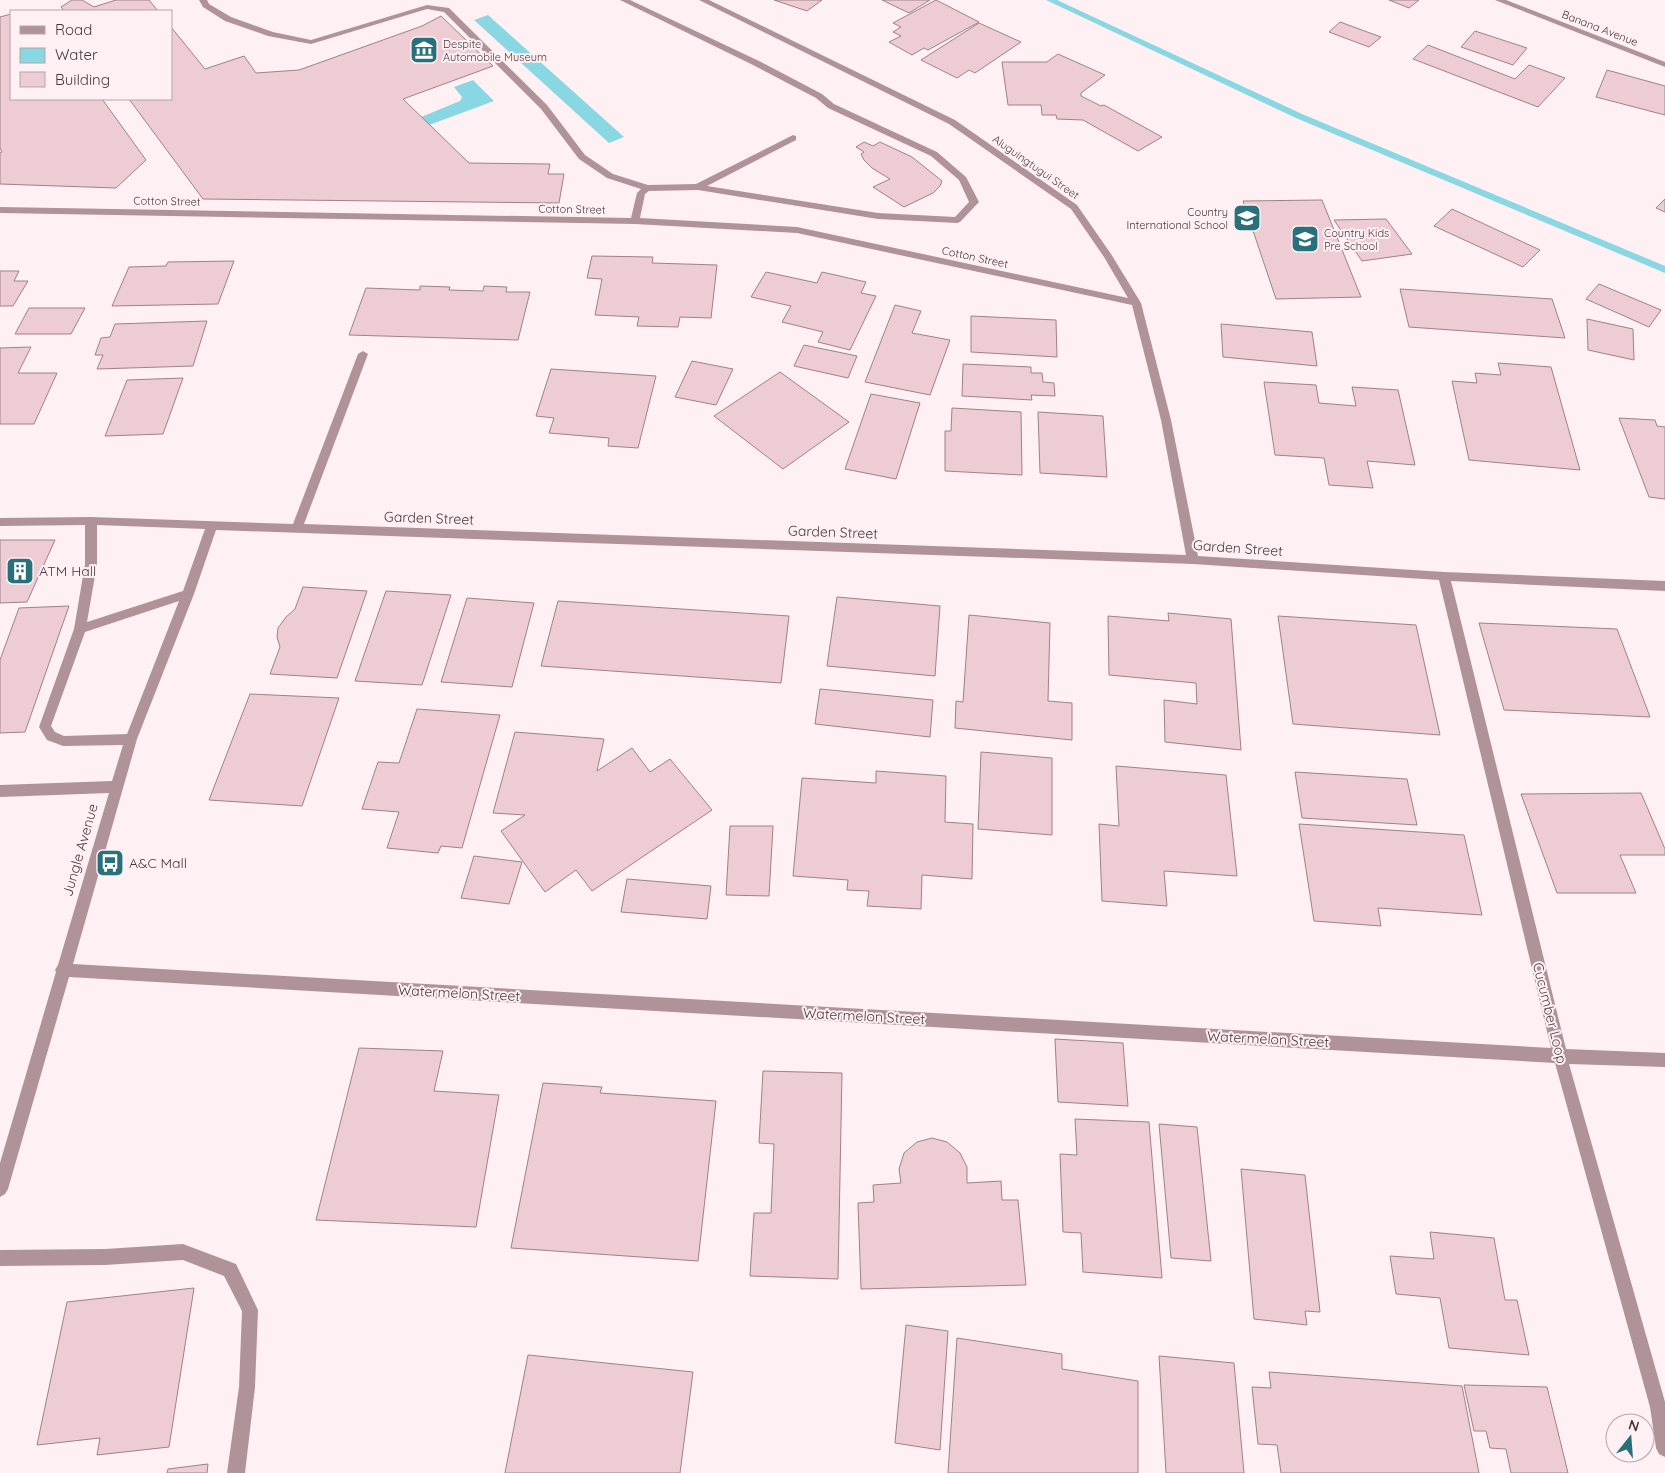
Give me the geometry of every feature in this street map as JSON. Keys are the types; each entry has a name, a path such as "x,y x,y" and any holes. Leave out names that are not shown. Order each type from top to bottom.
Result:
{"street":[{"path":"203,0 206,6 228,19 271,34 311,42 427,7 446,10"},
{"path":"437,0 544,107 582,157 610,176 647,188 698,187 878,216 957,220 974,202 963,179 934,154 831,106 820,96 756,62 624,0"},
{"name":"Aluguingtugui Street","path":"703,0 952,122 1074,207 1108,256 1136,303 1166,420 1193,560"},
{"name":"Banana Avenue","path":"1500,0 1665,65"},
{"path":"698,187 793,138"},
{"path":"635,221 641,193 647,188"},
{"name":"Cotton Street","path":"0,210 635,221 797,230 1136,303"},
{"path":"297,528 363,354"},
{"path":"91,521 91,564 80,630 45,727 51,736 63,741 131,739"},
{"name":"Garden Street","path":"0,522 91,521 1193,560 1444,576 1665,586"},
{"name":"Jungle Avenue","path":"0,1189 62,970 131,739 188,594 212,526"},
{"name":"Cucumber Loop","path":"1444,576 1560,1056 1658,1407 1665,1448"},
{"path":"80,630 188,594"},
{"path":"0,791 116,787"},
{"name":"Watermelon Street","path":"62,970 1560,1056 1665,1060"},
{"path":"0,1258 105,1258 183,1252 230,1270 250,1310 247,1387 236,1473"}],"water":[{"path":"488,15 624,137 609,143 474,20"},
{"path":"473,80 494,101 429,125 421,117 460,101 462,97 454,87"}],"building":[{"path":"72,0 82,0 94,7 116,0 149,0 157,10 63,10 61,7"},
{"path":"774,0 822,0 807,11"},
{"path":"882,0 930,0 909,13"},
{"path":"936,0 979,22 928,50 924,48 912,55 889,42 901,36 893,32 901,27 893,23"},
{"path":"1389,0 1419,0 1409,8"},
{"path":"10,14 10,100 103,100 146,160 116,188 0,184 0,153 2,152 0,148 0,17"},
{"path":"441,16 493,66 403,99 469,163 550,164 548,174 564,174 559,203 203,199 130,100 172,100 172,28 205,69 244,56 256,73 299,70 422,26"},
{"path":"1340,22 1381,37 1369,47 1329,32"},
{"path":"979,23 1021,42 975,73 969,70 957,78 921,60"},
{"path":"1475,31 1527,48 1513,65 1461,47"},
{"path":"1428,45 1515,79 1529,65 1565,78 1538,107 1413,59"},
{"path":"1058,54 1105,75 1081,93 1081,96 1101,106 1104,105 1162,137 1138,151 1083,120 1057,119 1056,115 1042,115 1041,105 1008,105 1002,62 1047,62"},
{"path":"1607,70 1665,86 1665,115 1596,97"},
{"path":"864,142 873,146 880,142 912,157 942,181 940,186 933,193 904,207 873,187 890,179 872,168 864,160 861,154 864,152 856,147"},
{"path":"1665,199 1665,212 1656,208"},
{"path":"1322,200 1361,297 1276,299 1243,201"},
{"path":"1452,209 1540,250 1523,267 1434,226"},
{"path":"1386,219 1412,254 1362,261 1334,220"},
{"path":"592,256 653,257 652,263 717,265 711,318 680,317 678,327 637,326 639,317 595,315 602,279 587,278"},
{"path":"234,261 218,304 112,306 129,267 166,266 168,262"},
{"path":"0,271 19,271 14,281 28,281 13,306 0,306"},
{"path":"766,272 817,283 822,272 866,282 861,293 876,296 850,350 818,342 823,332 782,322 791,306 751,297"},
{"path":"1599,284 1661,310 1649,327 1586,299"},
{"path":"420,286 450,287 449,290 483,291 484,286 507,287 506,292 530,292 518,340 349,335 366,288 420,290"},
{"path":"1400,289 1552,299 1565,338 1409,327"},
{"path":"895,305 921,311 912,333 950,340 930,395 865,382"},
{"path":"29,308 85,308 71,334 15,334"},
{"path":"971,316 1056,320 1057,357 971,352"},
{"path":"1587,319 1633,329 1634,360 1588,350"},
{"path":"207,321 193,366 97,369 103,355 95,355 101,338 110,337 115,324"},
{"path":"1221,324 1312,332 1317,366 1223,357"},
{"path":"804,345 857,356 848,378 794,366"},
{"path":"31,347 18,373 57,373 34,424 0,424 0,348"},
{"path":"692,361 733,369 716,405 675,397"},
{"path":"1498,363 1551,367 1580,470 1469,460 1452,381 1477,383 1475,373 1501,375"},
{"path":"963,364 1031,367 1031,373 1042,373 1043,382 1054,383 1055,396 1031,395 1032,400 962,396"},
{"path":"551,369 656,376 638,448 608,446 609,438 549,433 554,418 536,416"},
{"path":"780,372 849,422 783,469 714,416"},
{"path":"183,378 163,434 105,436 127,380"},
{"path":"1264,382 1316,385 1319,403 1356,406 1352,387 1398,390 1415,465 1367,461 1373,488 1329,485 1324,458 1275,455"},
{"path":"871,394 920,403 896,479 845,469"},
{"path":"952,408 1021,412 1022,475 945,471 945,431 951,431"},
{"path":"1038,412 1103,416 1107,477 1040,473"},
{"path":"1619,418 1655,420 1657,426 1665,427 1665,499 1649,497"},
{"name":"ATM Hall","path":"0,540 55,540 27,602 0,603"},
{"path":"303,587 367,591 337,678 270,674 280,647 277,637 278,628 295,609"},
{"path":"386,591 451,595 422,685 355,681"},
{"path":"837,597 940,606 935,676 827,666"},
{"path":"467,598 534,603 512,687 441,682"},
{"path":"558,601 789,616 781,683 541,666"},
{"path":"69,606 25,732 0,733 0,660 19,608"},
{"path":"1168,613 1231,619 1241,750 1165,742 1164,700 1197,704 1196,683 1109,675 1108,616 1169,621"},
{"path":"969,615 1050,623 1048,701 1072,703 1072,740 955,728 956,701 963,702"},
{"path":"1278,616 1416,625 1440,735 1293,724"},
{"path":"1479,623 1617,629 1650,717 1504,710"},
{"path":"820,689 933,700 930,737 815,724"},
{"path":"250,694 339,698 302,806 209,800"},
{"path":"417,709 500,715 462,848 441,846 438,853 387,848 399,812 362,809 378,762 399,763"},
{"path":"515,732 604,739 597,771 632,748 650,772 670,759 712,810 592,891 576,870 545,892 501,831 525,815 493,813"},
{"path":"981,752 1052,758 1052,835 978,829"},
{"path":"1116,766 1226,775 1237,876 1164,871 1167,906 1102,901 1099,824 1119,826"},
{"path":"876,771 946,776 945,822 973,824 972,879 922,875 921,909 867,906 869,891 847,890 848,880 793,876 802,778 876,783"},
{"path":"1295,772 1407,779 1417,825 1302,818"},
{"path":"1641,793 1665,849 1665,855 1620,855 1636,893 1557,893 1521,794"},
{"path":"1299,824 1464,835 1482,915 1378,908 1381,926 1314,921"},
{"path":"730,826 773,826 769,896 726,895"},
{"path":"474,856 522,862 509,904 461,898"},
{"path":"627,879 711,886 707,919 621,912"},
{"path":"1055,1039 1123,1043 1128,1106 1058,1102"},
{"path":"359,1048 443,1051 434,1091 499,1095 476,1227 316,1220"},
{"path":"763,1071 842,1073 838,1279 750,1276 754,1213 771,1213 774,1144 759,1143"},
{"path":"543,1083 602,1087 600,1093 716,1101 698,1261 511,1248"},
{"path":"1075,1119 1149,1122 1162,1278 1083,1272 1081,1233 1063,1232 1060,1154 1077,1155"},
{"path":"1159,1124 1197,1127 1211,1261 1171,1258"},
{"path":"932,1138 947,1142 960,1153 967,1167 967,1183 1001,1181 1002,1200 1018,1200 1026,1285 861,1289 858,1203 874,1202 873,1185 901,1183 899,1169 904,1153 917,1142"},
{"path":"1241,1169 1305,1175 1320,1312 1305,1311 1307,1325 1254,1319"},
{"path":"1430,1232 1494,1238 1505,1300 1517,1300 1529,1355 1449,1348 1440,1298 1396,1294 1390,1256 1434,1259"},
{"path":"194,1288 169,1447 97,1455 100,1438 37,1445 67,1302"},
{"path":"906,1325 948,1331 940,1450 895,1443"},
{"path":"957,1338 1062,1354 1062,1369 1138,1381 1138,1473 948,1473"},
{"path":"528,1355 693,1372 680,1473 505,1473"},
{"path":"1159,1356 1234,1363 1244,1473 1166,1473"},
{"path":"1269,1372 1462,1386 1479,1473 1281,1473 1277,1445 1258,1444 1252,1387 1271,1388"},
{"path":"1464,1385 1547,1387 1568,1473 1511,1473 1506,1449 1490,1448 1486,1431 1474,1431"},
{"path":"208,1464 207,1473 167,1473 168,1469"}],"waterway":[{"path":"1050,0 1299,116 1665,270"}],"place":[{"name":"Despite Automobile Museum","path":"424,50"},
{"name":"Country International School","path":"1247,218"},
{"name":"Country Kids Pre School","path":"1305,239"},
{"name":"ATM Hall","path":"20,571"},
{"name":"A&C Mall","path":"110,863"}]}
